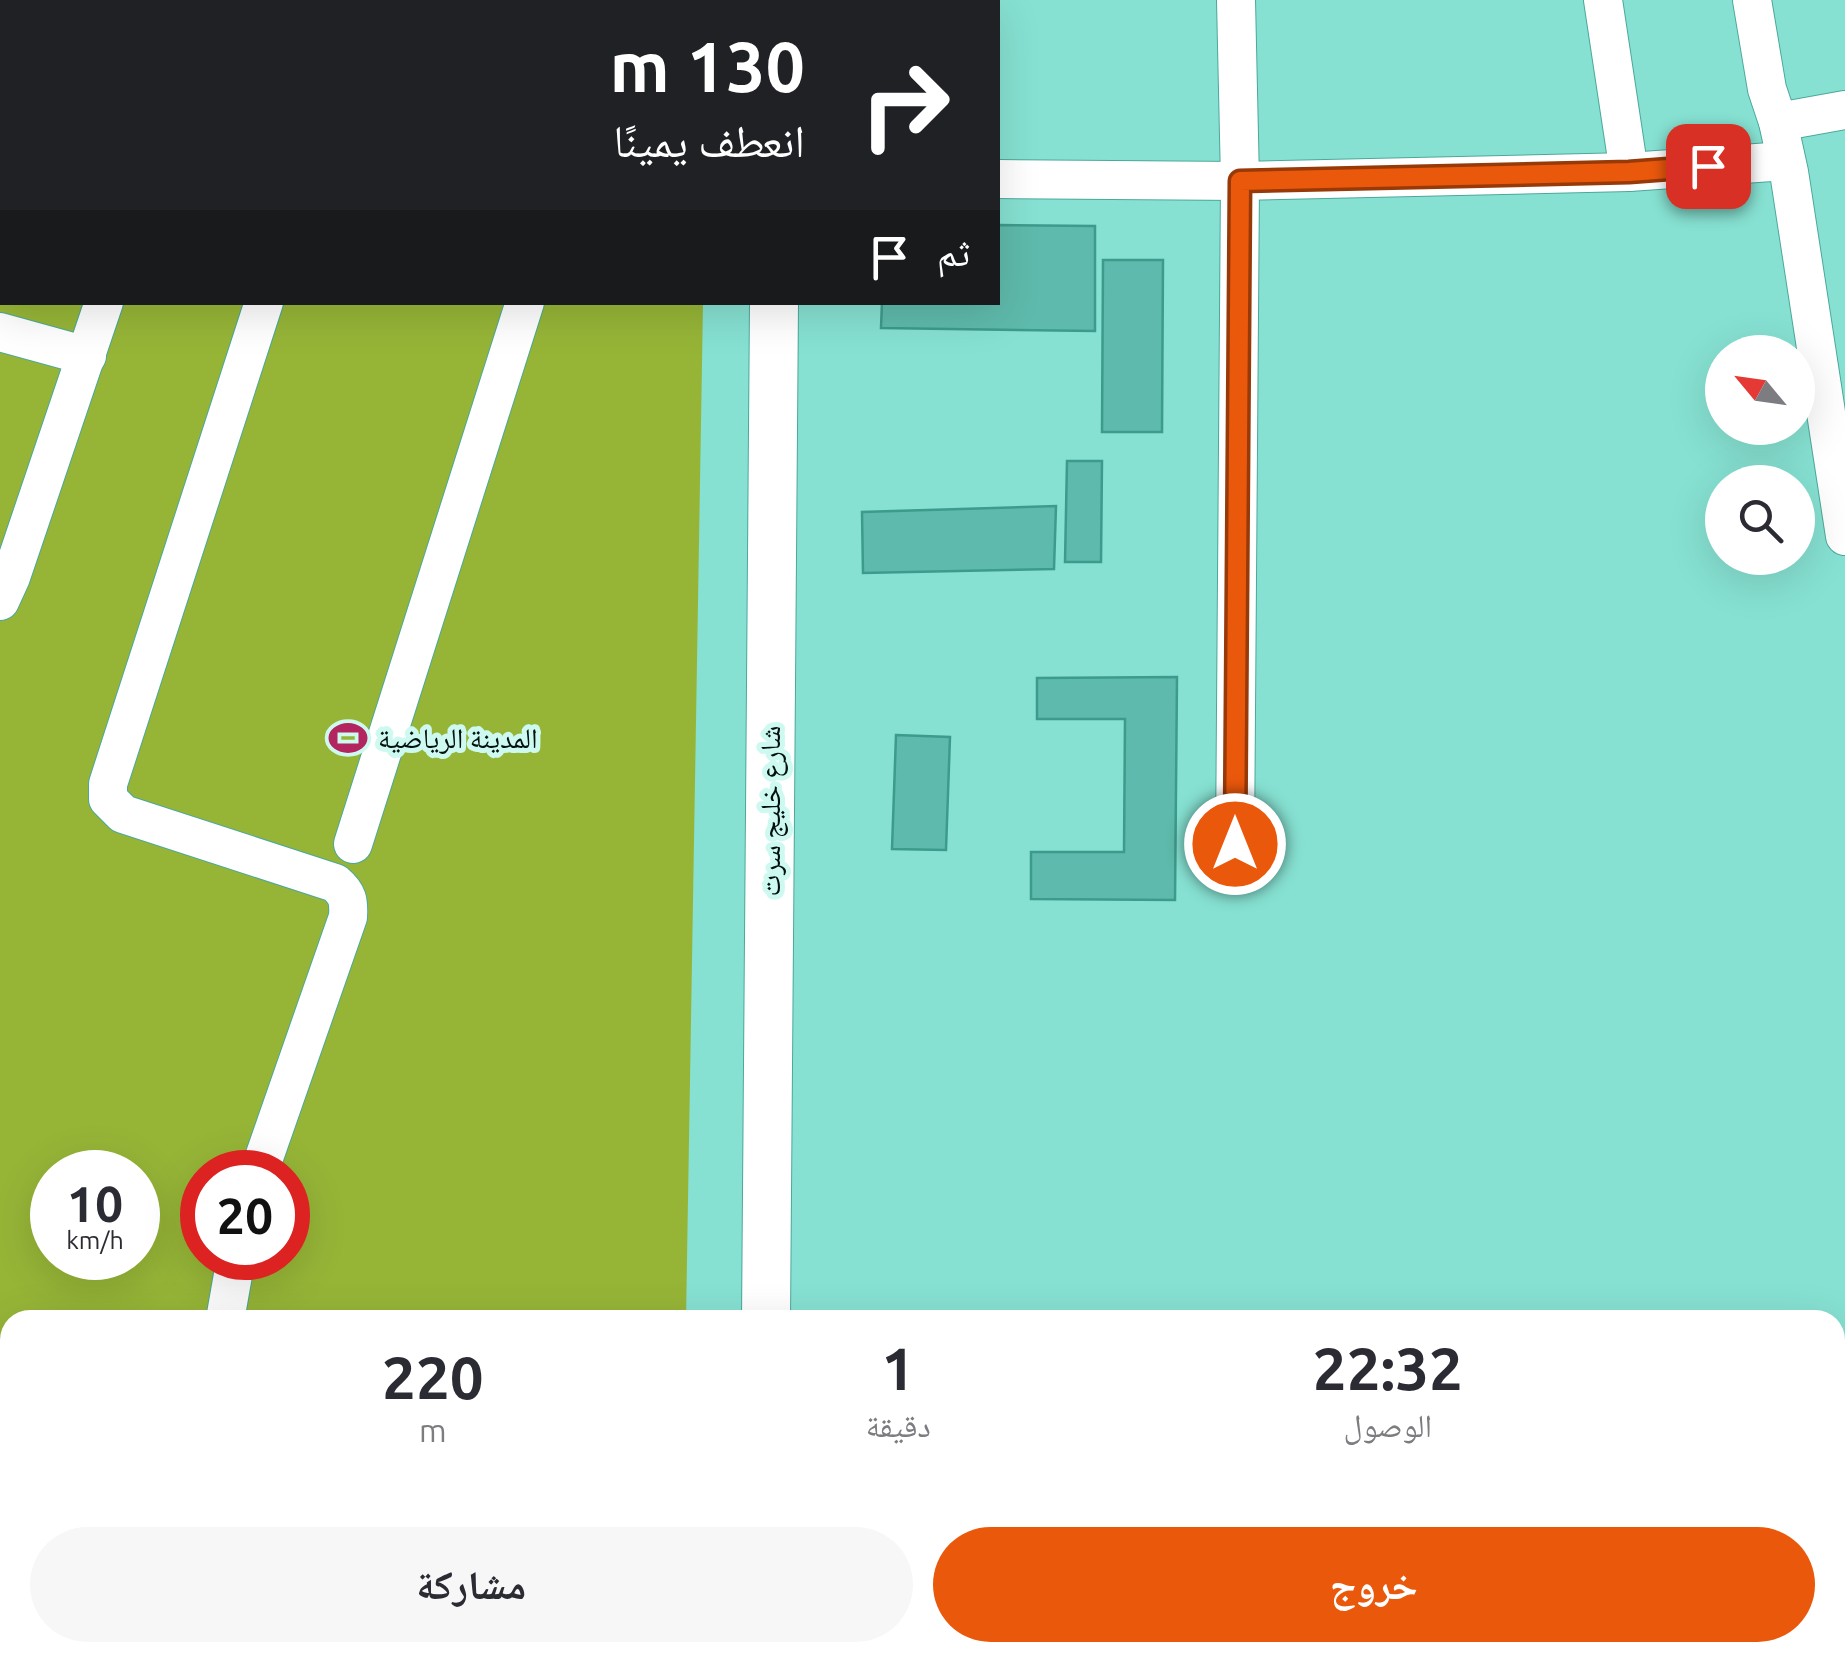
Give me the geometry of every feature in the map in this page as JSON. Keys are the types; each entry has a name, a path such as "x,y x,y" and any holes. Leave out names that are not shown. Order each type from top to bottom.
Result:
{"main road":[{"name":"شارع خليج سرت","path":"766,1310 774,305"}],"lane":[{"path":"1235,844 1240,181 1236,0"},
{"path":"1603,0 1629,172"},
{"path":"1752,0 1767,89 1786,161 1845,536"},
{"path":"1778,122 1845,110"},
{"path":"1000,179 1240,181 1629,172 1786,161"},
{"path":"0,600 12,577 103,305"},
{"path":"263,305 108,784 108,799 124,814 335,883 349,900 348,917 266,1150"},
{"path":"352,844 524,305"},
{"path":"0,332 87,356"},
{"path":"227,1310 232,1280"}],"green space":[{"name":"المدينة الرياضية","path":"0,305 703,305 686,1310 0,1310"}],"building":[{"path":"1000,225 1095,226 1095,331 881,328 882,305 1000,305"},
{"path":"1103,260 1163,260 1162,432 1102,432"},
{"path":"1067,461 1102,461 1101,562 1065,562"},
{"path":"1056,506 1054,569 863,573 862,512"},
{"path":"1177,677 1175,900 1031,899 1031,852 1124,852 1125,719 1037,719 1037,678"},
{"path":"896,735 950,737 946,850 892,849"}],"place":[{"name":"المدينة الرياضية","path":"348,738"}],"route":[{"path":"1235,844 1240,181 1629,172 1708,166"}]}
